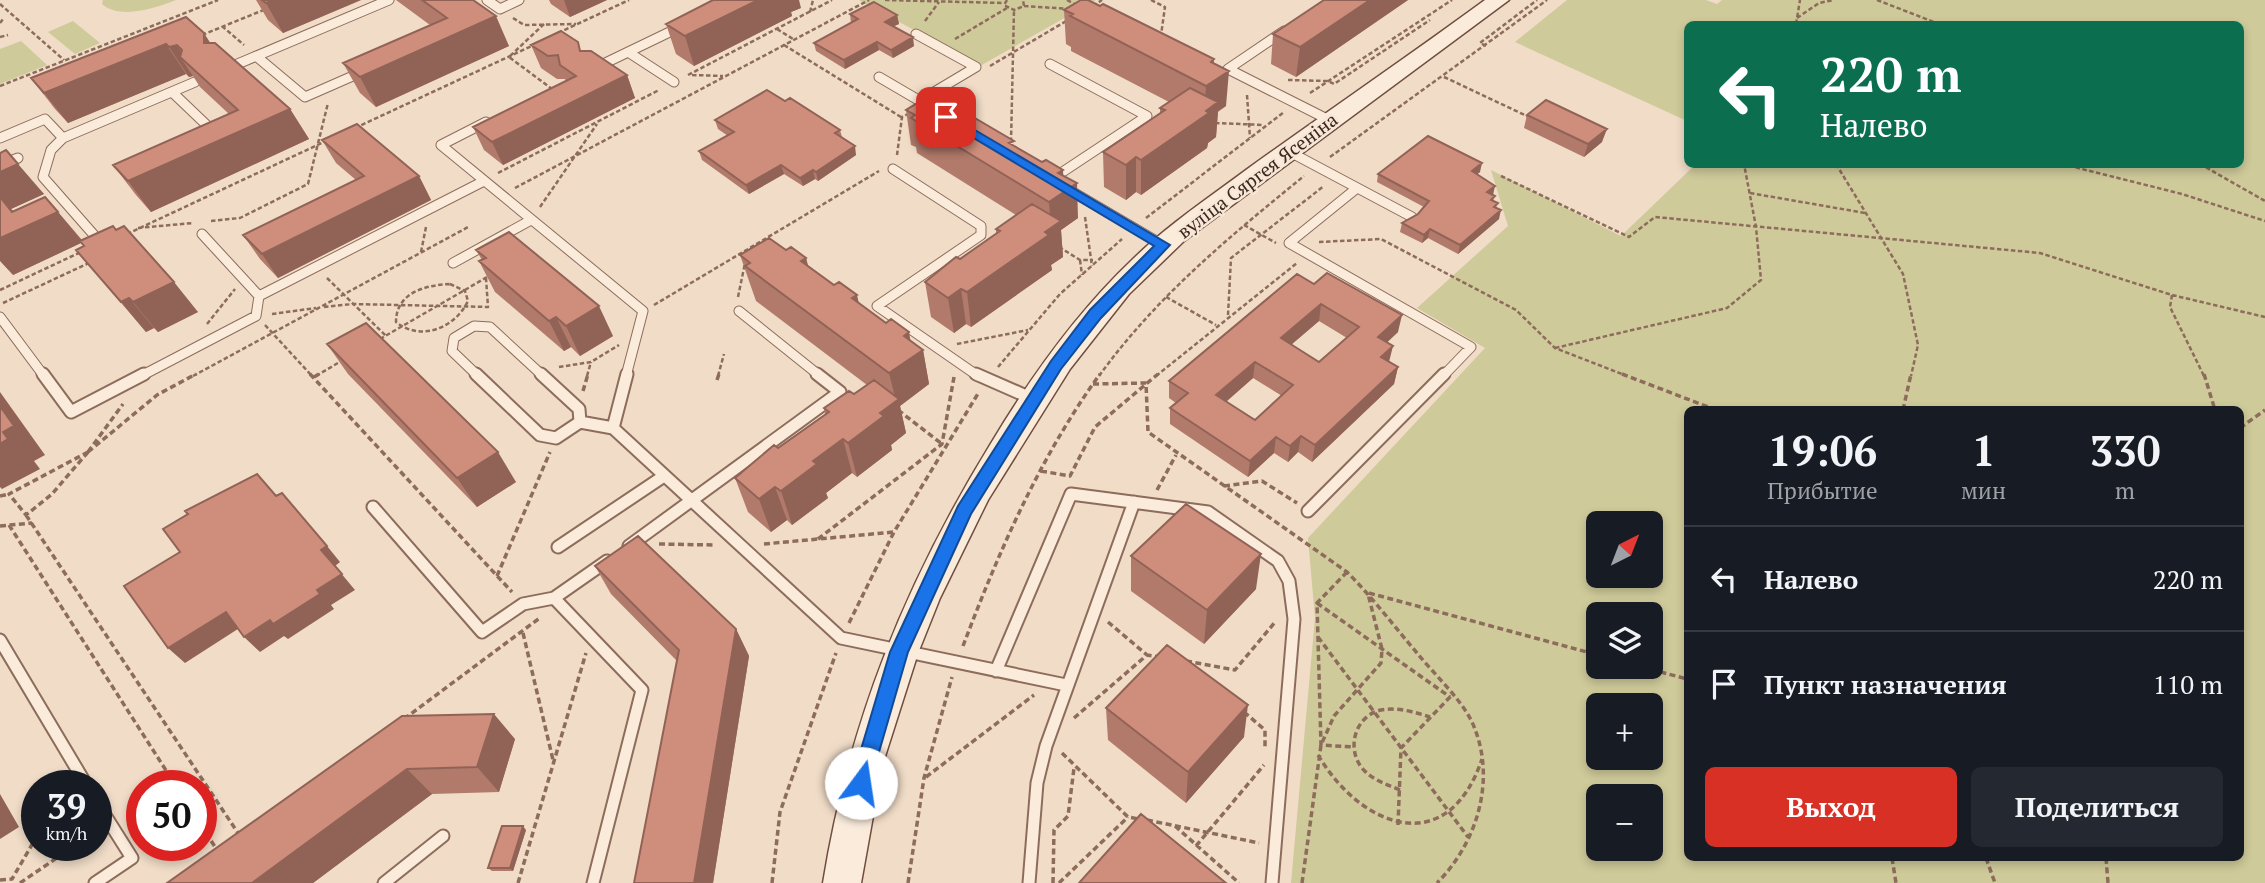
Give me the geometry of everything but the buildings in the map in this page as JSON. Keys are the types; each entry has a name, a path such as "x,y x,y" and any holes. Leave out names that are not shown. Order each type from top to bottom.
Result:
{"main road":[{"name":"вуліца Сяргея Ясеніна","path":"842,883 855,806 899,652 964,511 1033,399 1096,314 1163,245 1329,120 1499,0"}],"lane":[{"path":"228,68 389,0"},
{"path":"488,0 500,9 519,0"},
{"path":"593,69 688,23"},
{"path":"1296,23 1225,67 1329,120"},
{"path":"916,34 976,67 922,102"},
{"path":"628,52 674,82"},
{"path":"256,56 305,97 368,69"},
{"path":"1050,64 1147,116 1052,179"},
{"path":"879,77 946,117"},
{"path":"101,243 43,177 51,150 63,138 195,82"},
{"path":"172,92 218,136 206,141"},
{"path":"0,138 45,119 63,138"},
{"path":"490,120 440,145 643,311 613,428"},
{"path":"1288,150 1412,217"},
{"path":"0,165 18,158"},
{"path":"892,165 981,226 981,235 877,306 986,381 1033,399"},
{"path":"1042,173 1163,245"},
{"path":"259,296 484,181"},
{"path":"1308,511 1471,347 1289,243 1357,188"},
{"path":"453,263 531,220"},
{"path":"202,234 259,296"},
{"path":"0,317 71,412 256,316 259,296"},
{"path":"373,507 482,632 523,604 554,598 840,392 738,311"},
{"path":"580,422 579,409 491,327 474,327 454,338 452,351 540,435 556,438 580,422 613,428 841,638 1066,685"},
{"path":"558,547 664,476"},
{"path":"996,671 1071,494 1208,512 1278,561 1289,581 1294,619 1272,883"},
{"path":"1030,883 1037,783 1066,685 1134,502"},
{"path":"554,598 642,690 593,883"},
{"path":"0,640 77,770"},
{"path":"94,883 132,858 112,826"},
{"path":"384,883 443,836"}],"path":[{"path":"0,86 218,0"},
{"path":"555,35 629,0"},
{"path":"810,12 813,0"},
{"path":"484,181 832,0"},
{"path":"502,195 869,0"},
{"path":"886,0 1005,2 1007,8"},
{"path":"1023,0 1024,6"},
{"path":"1067,0 1086,10"},
{"path":"941,48 1007,8 1014,10 1024,6 1086,10 1102,0"},
{"path":"1151,0 1165,7 1161,34"},
{"path":"1486,46 1480,43 1537,0"},
{"path":"908,883 924,778 957,664 989,574 1041,471 1093,384 1166,297 1214,249 1317,166 1547,0"},
{"path":"1796,21 1800,0"},
{"path":"1797,18 1819,4 1834,0"},
{"path":"1877,0 1931,21"},
{"path":"916,34 940,1"},
{"path":"0,4 75,69"},
{"path":"197,36 274,5"},
{"path":"500,9 524,26 578,24"},
{"path":"1011,142 1014,10"},
{"path":"980,72 1074,17"},
{"path":"1328,81 1334,84 1430,20 1425,18"},
{"path":"509,57 544,24"},
{"path":"222,26 256,56"},
{"path":"777,29 794,40"},
{"path":"0,37 8,36"},
{"path":"352,129 543,41"},
{"path":"783,46 902,117"},
{"path":"509,57 552,89"},
{"path":"689,75 725,76"},
{"path":"1443,76 1534,120"},
{"path":"1250,80 1247,92 1250,138"},
{"path":"0,304 109,254 132,229 240,218 308,184 334,85"},
{"path":"643,311 892,165 902,117 922,102"},
{"path":"531,220 598,122"},
{"path":"1214,123 1266,125"},
{"path":"0,290 328,140"},
{"path":"1555,348 1727,308 1761,280 1756,227 1745,168"},
{"path":"1838,168 1903,274 1918,345 1904,406"},
{"path":"2078,168 2182,194 2265,221"},
{"path":"2207,168 2265,201"},
{"path":"1228,316 1231,258 1336,176"},
{"path":"1501,176 1629,237 1655,217 2040,253 2172,295 2265,317"},
{"path":"1749,192 1866,214"},
{"path":"1082,197 1092,266"},
{"path":"0,496 9,494 81,457 157,395 470,226"},
{"path":"766,238 774,244"},
{"path":"1289,243 1381,239 1516,310 1555,348 1706,406"},
{"path":"101,243 109,254"},
{"path":"1058,246 1080,260 1099,261"},
{"path":"748,249 759,249"},
{"path":"738,311 735,310 748,249"},
{"path":"1041,471 1070,476 1095,427 1228,316 1309,254"},
{"path":"1080,260 1082,275"},
{"path":"316,267 386,335"},
{"path":"374,342 497,272"},
{"path":"256,316 353,303 433,308 488,307 486,278"},
{"path":"183,354 243,279"},
{"path":"450,284 464,291 468,296 466,308 453,322 430,331 419,332 401,327 395,315 398,306 410,294 430,286 450,284"},
{"path":"2172,295 2171,307 2202,369 2214,406"},
{"path":"1166,297 1216,326"},
{"path":"937,348 1031,330"},
{"path":"272,333 538,621"},
{"path":"558,368 591,362 636,334"},
{"path":"717,380 724,354"},
{"path":"313,377 349,356"},
{"path":"579,409 591,362"},
{"path":"818,539 944,445 957,362"},
{"path":"26,514 41,506 148,372"},
{"path":"1093,384 1146,383"},
{"path":"1146,383 1148,432 1347,572 1367,592 1469,719 1483,758 1485,786 1479,812 1468,838 1451,872 1437,883"},
{"path":"896,408 944,445"},
{"path":"2244,425 2265,410"},
{"path":"497,576 556,438"},
{"path":"1149,505 1176,454"},
{"path":"1223,486 1262,481 1308,511"},
{"path":"9,494 26,514 246,845"},
{"path":"0,526 32,523"},
{"path":"9,525 166,770"},
{"path":"1321,744 1317,603 1347,572"},
{"path":"1301,883 1317,755 1321,744 1334,716 1356,689 1375,673 1381,663 1382,649 1367,592"},
{"path":"1367,592 1586,652"},
{"path":"394,725 523,633 538,621 554,598"},
{"path":"1317,603 1451,696"},
{"path":"1102,633 1109,610"},
{"path":"1190,669 1180,660 1235,670 1276,623 1275,611"},
{"path":"1106,620 1147,656 1169,659"},
{"path":"523,633 554,762"},
{"path":"518,883 592,635"},
{"path":"1318,637 1468,838"},
{"path":"1074,718 1147,656"},
{"path":"1663,673 1684,678"},
{"path":"924,778 1034,695 1066,685"},
{"path":"1398,825 1401,748 1451,696"},
{"path":"1196,846 1264,765 1265,730 1233,704"},
{"path":"1070,731 1078,706"},
{"path":"1400,790 1381,786 1369,778 1359,764 1353,747 1354,735 1360,722 1374,712 1400,706 1430,717"},
{"path":"1066,743 1061,756 1128,817 1275,846"},
{"path":"1321,744 1353,747"},
{"path":"1317,755 1326,774 1341,791 1380,818 1398,825 1431,821 1449,812 1467,795 1483,758"},
{"path":"1053,883 1054,830 1068,816 1074,768"},
{"path":"1059,883 1128,817"},
{"path":"1174,825 1239,883"},
{"path":"218,852 251,828"},
{"path":"0,880 12,879 22,861"},
{"path":"20,883 53,861"},
{"path":"1892,861 1896,883"},
{"path":"1987,861 1995,883"},
{"path":"2106,861 2108,883"}],"shaded area":[{"path":"103,0 176,0 149,9 128,12 110,9 102,4"},
{"path":"859,0 1096,0 980,66"},
{"path":"1567,0 1706,0 1717,4 1722,0 2265,0 2265,883 1291,883 1315,618 1308,538 1485,348 1417,308 1508,226 1491,170 1621,236 1692,168 2244,168 2244,21 1684,21 1684,120 1515,42"},
{"path":"73,21 100,43 75,54 48,32"},
{"path":"21,41 47,65 0,84 0,49"}],"route":[{"path":"861,783 899,652 964,511 1056,365 1096,314 1163,245 946,117"}]}
